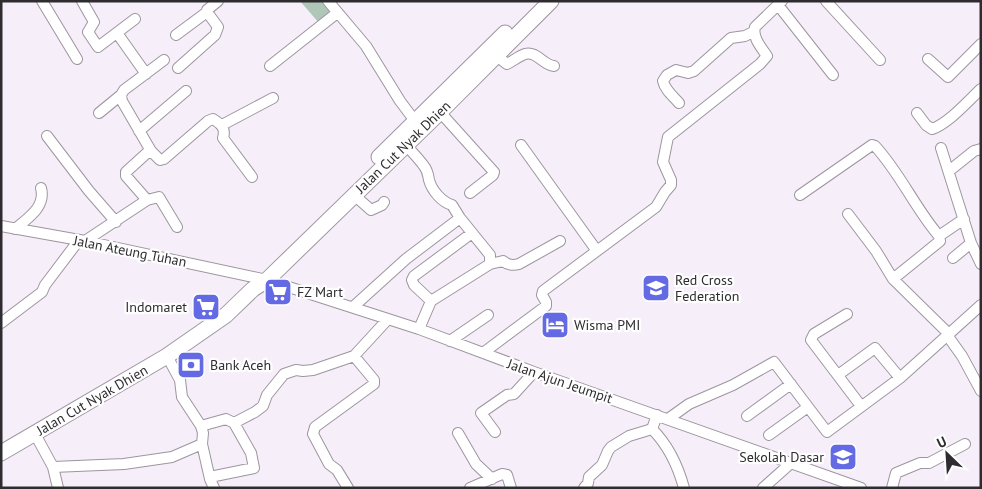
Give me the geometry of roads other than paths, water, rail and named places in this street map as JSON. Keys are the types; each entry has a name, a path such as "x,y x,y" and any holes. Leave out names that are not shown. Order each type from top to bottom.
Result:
{"highway":[{"name":"Jalan Cut Nyak Dhien","path":"1,453 167,356 226,315 418,126 537,1"},
{"name":"Jalan Cut Nyak Dhien","path":"259,282 406,145 418,126 440,112 550,1"}],"street":[{"path":"42,1 77,59"},
{"path":"82,1 94,22 88,32 98,47 135,19"},
{"path":"176,35 207,12 218,1"},
{"path":"826,1 880,60"},
{"path":"679,103 664,84 663,81 667,75 676,70 688,73 694,71 731,38 753,32 755,27 780,3 833,76"},
{"path":"270,66 333,5 366,46 418,126"},
{"path":"178,68 218,31 217,24 207,12"},
{"path":"483,353 546,306 542,295 543,291 656,207 670,185 671,180 663,162 668,137 746,76 767,56 753,32"},
{"path":"117,33 146,74"},
{"path":"928,58 948,77 981,44"},
{"path":"497,56 507,64 526,54 532,54 548,66 554,66"},
{"path":"99,113 121,95 124,90 164,60"},
{"path":"917,113 926,125 932,129 936,128 942,125 981,89"},
{"path":"139,131 186,91"},
{"path":"121,95 122,101 139,131 151,151 160,160 164,159 208,121 213,119 222,126 225,132 223,138 252,177"},
{"path":"222,126 273,98"},
{"path":"440,112 494,172 493,175 470,192"},
{"path":"47,136 89,191 116,222"},
{"path":"406,145 424,165 429,173 429,182 440,198 452,205 490,256 490,264"},
{"path":"521,145 597,251"},
{"path":"800,195 872,145 875,146 926,221 939,236 940,241 893,279"},
{"path":"941,148 971,243 981,264"},
{"path":"949,171 974,151 981,149"},
{"path":"146,200 126,176 126,172 151,151"},
{"path":"15,229 40,206 44,197 41,188"},
{"path":"354,195 371,210 382,206 384,202"},
{"path":"1,323 42,292 45,285 82,241 116,222 146,200 159,197 177,227"},
{"path":"848,214 876,251 893,279 948,335 981,391"},
{"path":"353,307 406,259 460,218"},
{"path":"939,236 964,219"},
{"name":"Jalan Ateung Tuhan","path":"1,226 82,241 259,282"},
{"path":"431,301 414,285 412,280 414,276 472,233"},
{"path":"419,329 431,301 490,264 503,261 514,266 560,241"},
{"path":"953,258 971,243"},
{"name":"Jalan Ajun Jeumpit","path":"259,282 353,307 419,329 534,372 861,488"},
{"path":"668,419 689,404 733,385 774,362 827,432 900,378 981,305"},
{"path":"847,314 812,337 813,343 860,406"},
{"path":"450,340 488,315"},
{"path":"234,422 255,412 262,406 267,395 284,374 296,370 313,370 354,356 388,319"},
{"path":"838,376 875,348 900,378"},
{"path":"167,356 180,380 182,397 201,426 203,433 202,444 214,488"},
{"path":"348,488 336,470 329,464 313,434 316,427 374,384 374,380 354,356"},
{"path":"495,432 481,413 506,395 514,394 534,372"},
{"path":"748,416 791,384"},
{"path":"769,435 808,407"},
{"path":"587,486 589,477 598,471 611,447 629,436 652,428 657,415"},
{"path":"201,426 226,419 234,422 259,467 210,477"},
{"path":"652,428 660,437 676,464 684,488"},
{"path":"458,433 476,464 492,479"},
{"path":"35,434 53,468 58,488"},
{"path":"53,468 124,464 172,457 202,444"},
{"path":"892,488 896,473 920,463 929,463 965,444"},
{"path":"763,488 791,463"},
{"path":"470,488 502,474 506,475 512,488"}],"place":[{"name":"Red Cross Federation","path":"656,288"},
{"name":"FZ Mart","path":"278,292"},
{"name":"Indomaret","path":"206,307"},
{"name":"Wisma PMI","path":"555,325"},
{"name":"Bank Aceh","path":"191,365"},
{"name":"Sekolah Dasar","path":"843,457"}]}
